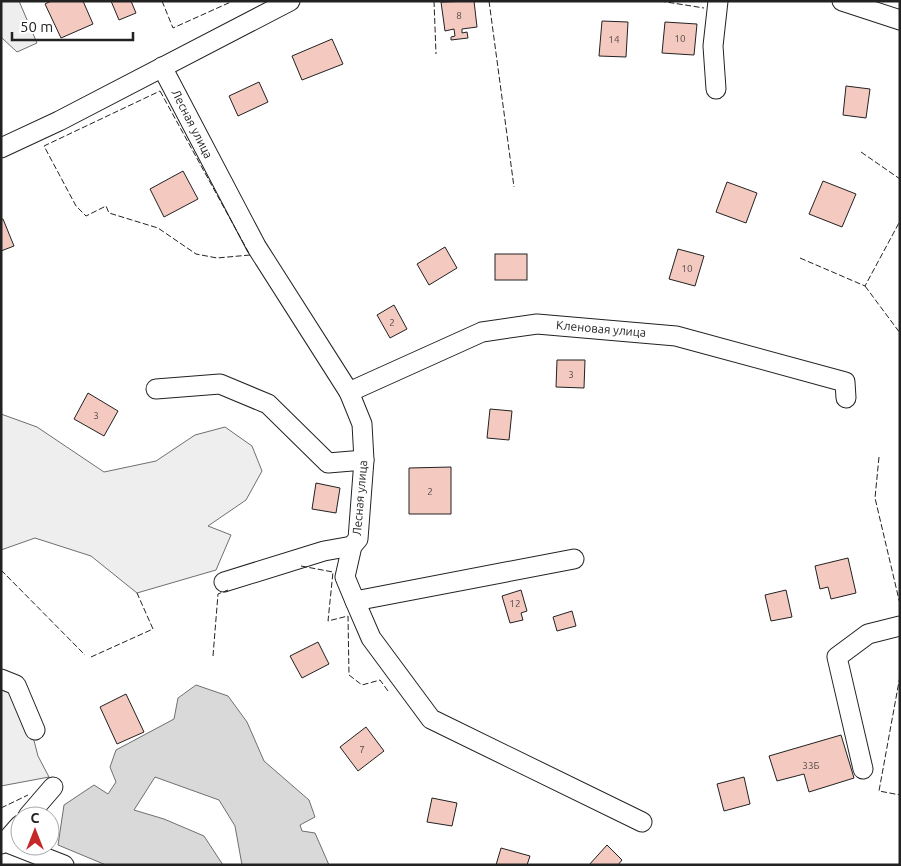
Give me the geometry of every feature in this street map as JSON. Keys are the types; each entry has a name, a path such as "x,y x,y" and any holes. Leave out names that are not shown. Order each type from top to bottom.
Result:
{"street":[{"path":"1,148 290,1"},
{"path":"716,89 713,46 718,1"},
{"path":"842,1 900,20"},
{"name":"Лесная улица","path":"162,67 256,246 349,392 362,424 364,460 358,539 352,546 345,577 370,638 431,719 642,822"},
{"name":"Кленовая улица","path":"349,392 482,332 537,324 676,336 845,382 846,398"},
{"path":"156,389 220,384 268,404 328,463 364,460"},
{"path":"224,582 324,551 352,546"},
{"path":"355,602 574,559"},
{"path":"863,770 837,657 868,634 900,626"},
{"path":"1,679 16,686 35,730"},
{"path":"37,806 53,787"},
{"path":"3,843 64,865"}],"shaded area":[{"path":"1,1 19,1 37,43 17,52 1,37"},
{"path":"1,414 37,427 104,472 156,461 195,435 225,427 252,446 262,471 246,500 208,526 231,535 216,570 137,593 91,556 35,538 1,550"},
{"path":"196,685 228,696 247,722 264,761 309,800 315,817 300,825 302,831 315,833 329,865 242,865 235,826 219,800 155,777 134,810 164,819 204,836 223,865 106,865 60,846 64,805 94,785 108,794 116,782 110,767 116,750 174,719 178,698"},
{"path":"1,686 25,706 38,756 49,777 1,786"}],"building":[{"path":"51,1 83,1 93,24 61,38 45,4"},
{"path":"111,1 131,1 136,13 119,20"},
{"path":"474,1 477,27 462,29 462,33 467,32 468,38 451,40 451,37 455,36 454,29 445,31 441,2"},
{"path":"602,21 628,22 626,57 599,56"},
{"path":"665,22 697,24 694,55 662,53"},
{"path":"332,39 343,64 302,80 292,56"},
{"path":"259,82 268,102 238,116 229,96"},
{"path":"846,86 870,89 866,118 843,115"},
{"path":"183,171 198,199 164,217 150,189"},
{"path":"823,181 856,194 842,227 809,214"},
{"path":"727,182 757,193 746,223 716,212"},
{"path":"1,219 3,219 14,246 1,251"},
{"path":"445,247 457,268 429,285 417,264"},
{"path":"678,249 704,256 695,286 669,279"},
{"path":"495,254 527,254 527,280 495,280"},
{"path":"394,305 407,329 390,338 377,315"},
{"path":"557,360 585,360 584,388 556,387"},
{"path":"88,393 118,411 104,436 74,419"},
{"path":"490,409 512,411 509,440 487,438"},
{"path":"451,467 451,514 409,514 409,468"},
{"path":"316,483 340,488 336,513 312,509"},
{"path":"848,558 856,593 831,599 828,587 820,589 815,566"},
{"path":"521,590 527,611 521,613 523,620 510,623 502,596"},
{"path":"786,590 792,617 771,621 765,595"},
{"path":"572,611 576,626 557,631 553,617"},
{"path":"318,642 329,664 302,678 290,656"},
{"path":"126,694 144,732 117,744 100,707"},
{"path":"366,727 384,751 358,771 340,747"},
{"path":"841,735 854,778 809,792 804,774 777,781 769,756"},
{"path":"744,777 750,804 724,811 717,784"},
{"path":"432,798 457,803 452,826 427,822"},
{"path":"607,845 622,860 618,865 589,865"},
{"path":"501,848 530,856 527,865 496,865"}],"fence":[{"path":"162,1 173,28 233,1"},
{"path":"434,1 436,54"},
{"path":"489,1 514,187"},
{"path":"660,1 704,8"},
{"path":"160,91 250,255 217,258 196,254 158,228 109,213 106,206 86,216 76,206 44,146 160,91"},
{"path":"861,152 900,179"},
{"path":"800,258 865,286 900,221"},
{"path":"865,286 900,333"},
{"path":"879,457 875,498 900,604"},
{"path":"301,566 333,572 328,621 348,616 349,675 362,685 380,680 388,691"},
{"path":"1,570 85,655"},
{"path":"213,656 218,594 228,590"},
{"path":"91,657 153,629 137,593"},
{"path":"900,676 879,791 900,795"},
{"path":"1,808 28,795"}]}
